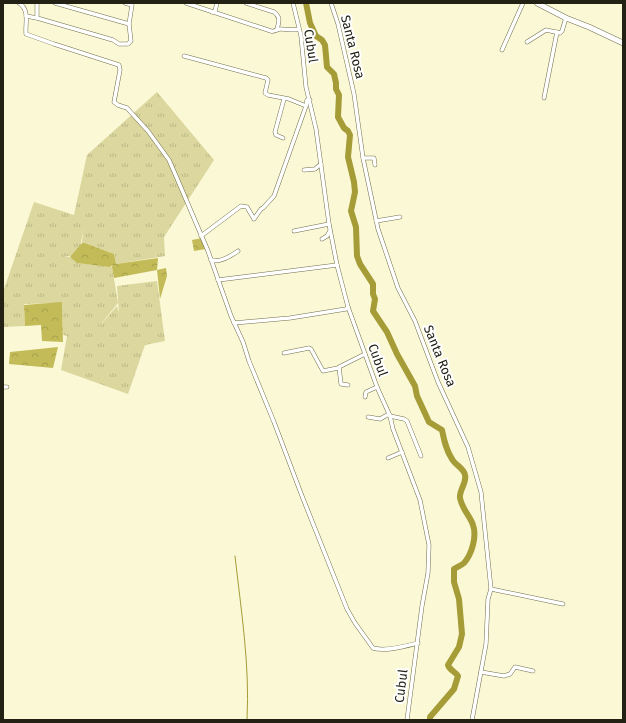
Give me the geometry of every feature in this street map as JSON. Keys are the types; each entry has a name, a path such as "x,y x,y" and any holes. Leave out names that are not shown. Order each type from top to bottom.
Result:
{"street":[{"path":"19,3 24,7 26,16 25,32 29,36 119,65 120,70 114,102 127,108 138,118 168,160 211,260 234,323 243,342 249,361 347,609 373,648 387,648 418,643"},
{"path":"37,3 37,18"},
{"path":"55,3 129,24"},
{"path":"26,16 113,40 119,44 128,44 131,41 129,24 132,4 125,3"},
{"path":"186,3 274,32 277,30 299,28"},
{"path":"212,12 215,11 217,3"},
{"path":"246,3 277,14 279,21 277,30"},
{"name":"Cubul","path":"293,3 299,28 306,87 316,130 330,231 337,265 348,307 377,387 390,415 393,429 420,500 429,545 428,573 421,613 407,720"},
{"name":"Santa Rosa","path":"331,3 338,24 354,94 363,158 376,221 398,288 415,322 438,382 468,447 481,492 491,589 488,599 486,644 472,720"},
{"path":"502,50 524,3"},
{"path":"537,3 566,18 623,42"},
{"path":"527,42 546,30 557,32 562,31 566,18"},
{"path":"544,98 557,32"},
{"path":"184,56 266,78 268,80 265,93 306,106"},
{"path":"283,138 276,135 275,132 284,98"},
{"path":"201,236 241,206 247,208 254,219 261,209 274,196 307,100 310,100"},
{"path":"363,158 374,158 375,165"},
{"path":"304,170 315,169 321,164"},
{"path":"376,221 400,217"},
{"path":"294,231 329,224"},
{"path":"322,239 327,236 330,231"},
{"path":"211,260 214,261 223,259 238,251"},
{"path":"218,280 337,265"},
{"path":"234,323 319,315 346,309 348,307"},
{"path":"284,353 309,348 324,371 338,368 365,354"},
{"path":"338,368 341,384 348,385"},
{"path":"365,396 366,392 377,387"},
{"path":"368,417 380,419 390,415 407,421 422,456"},
{"path":"388,458 402,452"},
{"path":"491,589 563,604"},
{"path":"481,672 504,676 510,674 515,666 533,671"}],"green space":[{"path":"157,92 214,160 164,237 165,256 116,264 114,254 82,243 83,230 79,256 63,256 70,257 78,263 112,267 118,303 96,330 117,306 119,313 117,286 157,281 165,341 145,345 128,394 61,370 67,336 63,335 62,303 24,304 25,326 3,327 3,292 34,202 74,215 87,155"},
{"path":"202,238 206,249 194,251 192,240"},
{"path":"82,243 114,254 116,264 158,258 157,270 114,278 113,265 110,267 77,263 70,257"},
{"path":"166,268 167,276 160,299 157,270"},
{"path":"62,302 63,342 42,341 41,325 25,326 24,305"},
{"path":"58,347 53,368 9,364 10,352"}],"waterway":[{"path":"306,3 310,23 316,36 322,40 325,45 327,67 334,74 336,89 339,95 338,117 350,135 348,157 355,192 351,211 356,227 357,256 360,264 373,284 373,294 375,299 373,311 387,332 397,354 415,386 417,396 429,422 442,430 450,456 453,461 463,470 465,475 465,481 460,498 462,506 473,525 474,539 467,559 463,564 454,569 454,582 459,599 462,634 459,647 448,665 450,669 458,676 454,689 430,717 430,720"},
{"path":"235,556 246,658 248,699 247,720"}]}
